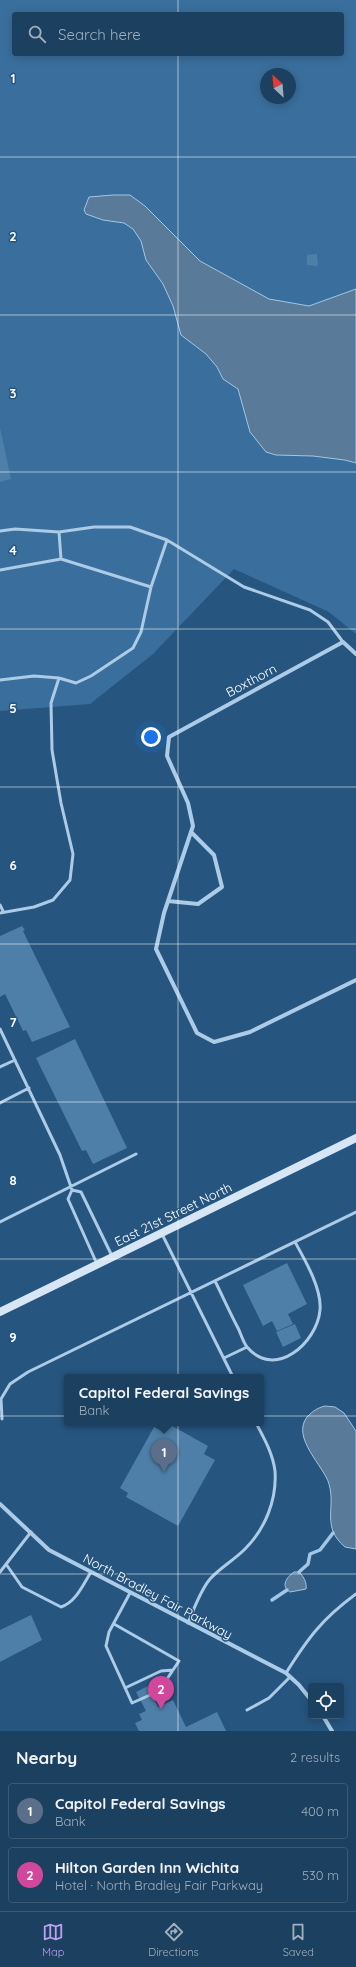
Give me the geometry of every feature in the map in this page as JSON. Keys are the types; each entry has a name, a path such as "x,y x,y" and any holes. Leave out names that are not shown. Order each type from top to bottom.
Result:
{"main road":[{"name":"East 21st Street North","path":"0,1312 356,1138"}],"street":[{"path":"343,642 356,654"},
{"name":"Boxthorn","path":"191,832 193,826 188,803 167,756 169,737 343,642"},
{"path":"168,900 198,904 222,887 214,855 191,832 168,900 156,949 197,1033 214,1042 250,1032 356,980"},
{"name":"North Bradley Fair Parkway","path":"0,1504 49,1550 286,1673 308,1697"},
{"path":"325,1719 332,1731"}],"lane":[{"path":"0,531 15,529 59,532 94,527 130,528 167,540 244,586 310,610 328,622 343,642"},
{"path":"59,532 61,559"},
{"path":"0,680 34,676 59,678 76,683 91,676 133,648 141,632 151,587 167,540"},
{"path":"0,570 61,559 151,587"},
{"path":"0,905 2,912 34,907 53,900 70,880 73,854 60,803 52,750 51,703 59,678"},
{"path":"0,1029 60,1155 72,1188 68,1199 97,1264"},
{"path":"0,1067 15,1060"},
{"path":"0,1103 29,1088"},
{"path":"0,1222 72,1188 136,1154"},
{"path":"72,1188 81,1192 112,1257"},
{"path":"2,1419 1,1399 10,1384 28,1372 356,1212"},
{"path":"162,1233 232,1374"},
{"path":"215,1281 247,1347 262,1359 276,1360 292,1354 306,1344 316,1327 320,1310 319,1296 308,1267 296,1242"},
{"path":"224,1358 247,1347"},
{"path":"188,1623 209,1580 244,1550 261,1531 269,1514 274,1494 275,1471 269,1449 258,1426"},
{"path":"0,1572 31,1532"},
{"path":"6,1564 22,1586 61,1607 67,1605 74,1599 91,1572"},
{"path":"114,1624 179,1661 159,1691 132,1703 106,1646 114,1624 130,1593"},
{"path":"286,1673 306,1641 323,1620 356,1594"},
{"path":"125,1688 161,1671 173,1670"},
{"path":"247,1710 269,1698 290,1677"}],"shaded area":[{"path":"0,0 356,0 356,634 329,612 234,569 153,654 90,704 0,711"},
{"path":"130,195 145,206 200,261 269,299 309,306 356,289 356,463 313,456 276,455 266,452 250,432 238,389 223,379 217,367 206,354 181,335 173,306 163,284 146,260 141,241 133,229 124,223 103,220 86,214 84,210 89,197"},
{"path":"325,1406 335,1407 344,1413 356,1431 356,1549 345,1547 333,1532 331,1525 331,1493 329,1484 310,1452 303,1434 303,1425 307,1417 315,1410"},
{"path":"294,1572 299,1572 302,1576 306,1582 306,1589 290,1592 287,1590 285,1584 289,1576"}],"building":[{"path":"317,254 318,266 307,265 307,255"},
{"path":"0,428 11,479 0,482"},
{"path":"22,926 25,930 23,931 70,1027 32,1042 26,1030 23,1031 5,994 0,997 0,936"},
{"path":"75,1039 127,1148 93,1164 86,1150 82,1151 36,1058"},
{"path":"287,1263 307,1304 288,1314 293,1324 277,1331 272,1321 263,1326 243,1285"},
{"path":"295,1324 301,1338 283,1347 276,1332"},
{"path":"162,1426 172,1426 208,1446 204,1454 215,1460 178,1526 126,1497 128,1493 120,1488 154,1427 160,1430"},
{"path":"31,1615 42,1640 0,1662 0,1630"},
{"path":"148,1686 158,1707 173,1700 186,1727 217,1712 226,1731 139,1731 135,1723 142,1720 139,1714 146,1711 136,1692"}],"waterway":[{"path":"299,1572 308,1564 310,1554 320,1550 333,1533"},
{"path":"272,1600 287,1590"}],"place":[{"name":"Capitol Federal Savings","path":"164,1472"},
{"name":"Hilton Garden Inn Wichita","path":"161,1709"}]}
